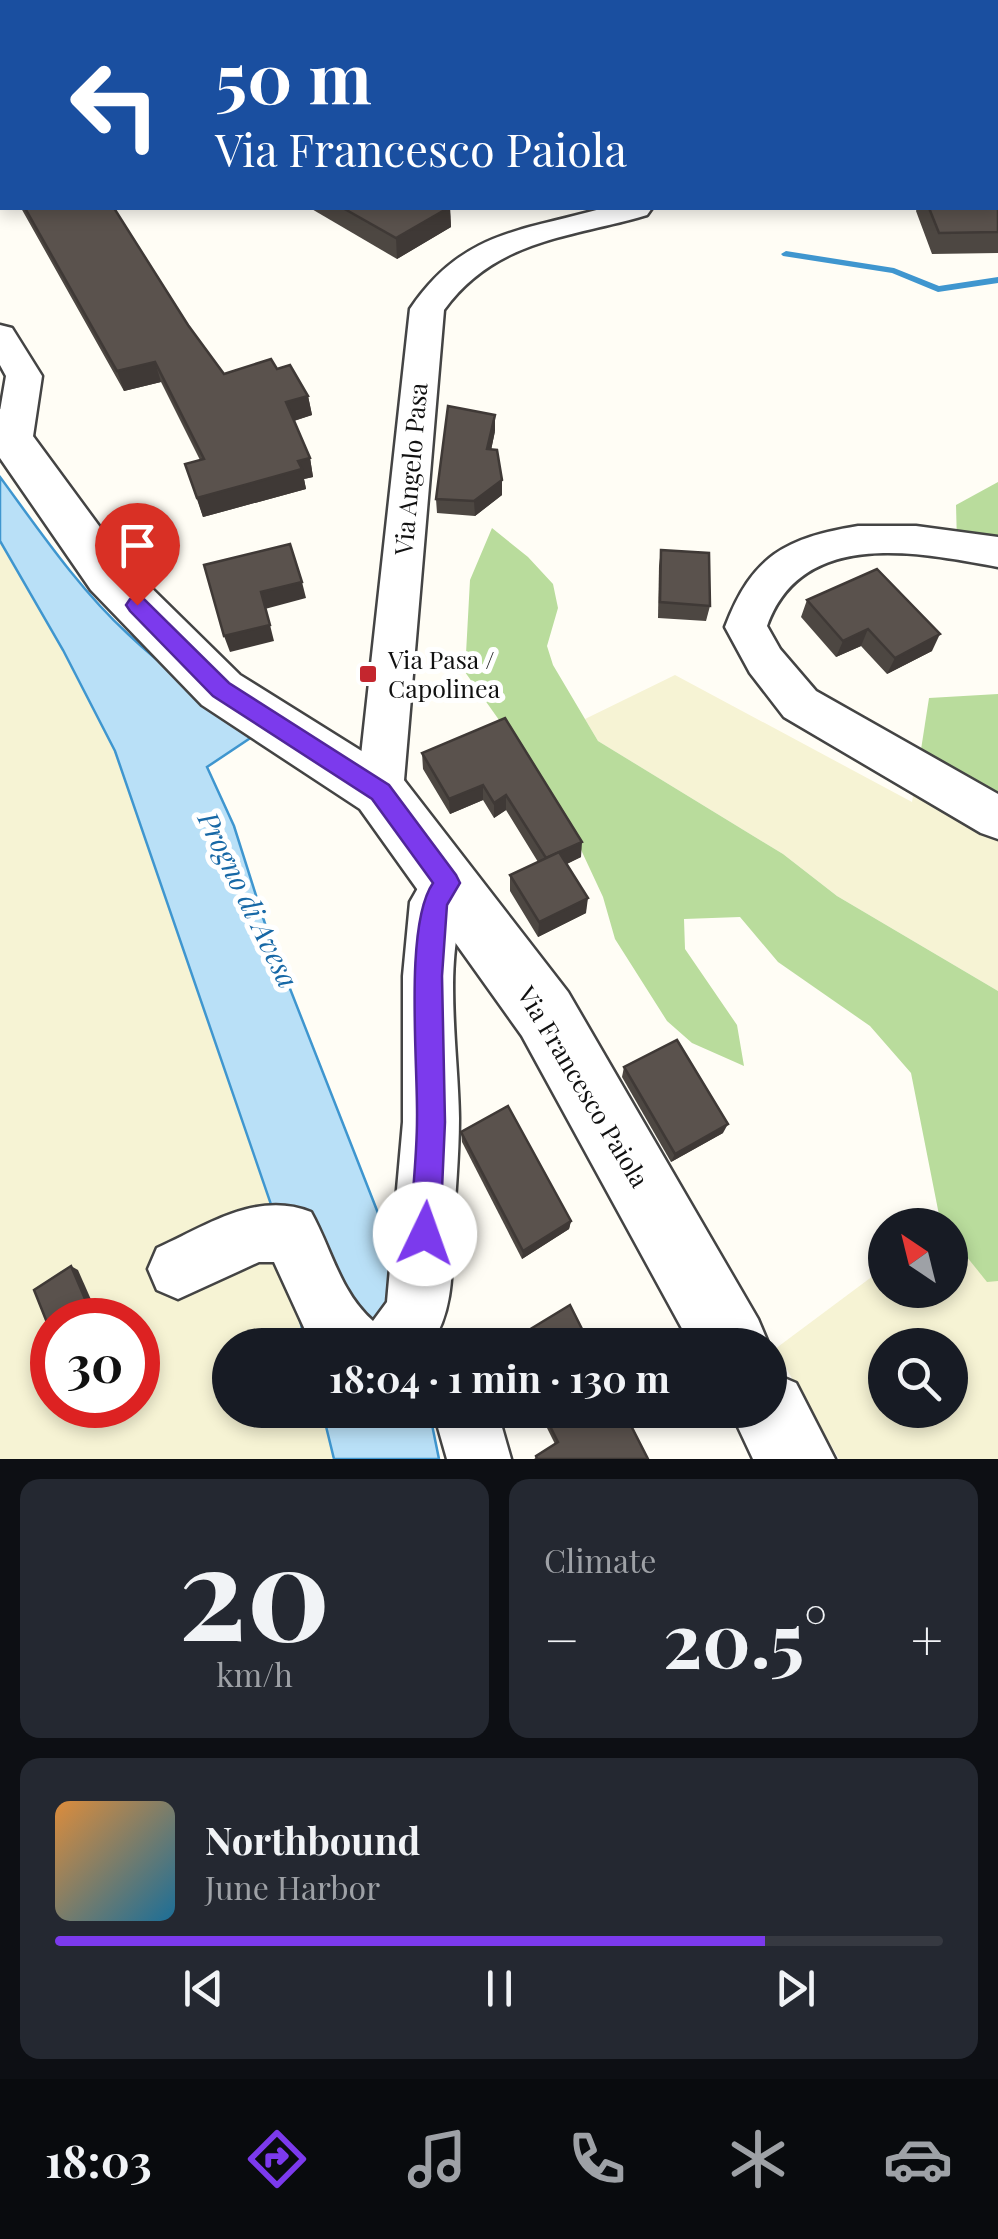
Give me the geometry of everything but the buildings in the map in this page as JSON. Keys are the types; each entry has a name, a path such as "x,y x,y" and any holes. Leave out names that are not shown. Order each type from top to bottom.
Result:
{"street":[{"name":"Via Angelo Pasa","path":"380,792 426,310 445,280 525,219 616,210"},
{"path":"0,336 24,376 6,433 109,577 221,690 380,792"},
{"path":"998,552 930,539 827,545 780,569 758,595 746,627 765,661 800,704 998,818"},
{"name":"Via Francesco Paiola","path":"380,792 545,1014 722,1328"},
{"path":"405,1328 415,1315 422,1272 431,1122 429,976 434,902 447,883"},
{"path":"178,1269 257,1233 290,1233 304,1255 313,1290 332,1328"},
{"path":"470,1428 479,1459"},
{"path":"779,1428 796,1459"}],"shaded area":[{"path":"0,541 115,751 275,1216 302,1328 212,1328 212,1428 326,1428 334,1459 0,1459"},
{"path":"675,675 912,802 918,769 998,837 998,991 837,896 783,854 598,741 585,719"},
{"path":"968,1258 987,1281 998,1281 998,1459 839,1459 787,1370 787,1340 868,1280 868,1308 968,1308"}],"green space":[{"path":"998,482 998,567 957,543 956,505"},
{"path":"492,528 553,584 558,608 547,646 553,665 598,741 783,854 837,896 998,991 998,1281 987,1282 968,1258 968,1208 938,1208 911,1073 870,1026 778,962 740,917 684,919 685,949 737,1025 744,1066 692,1043 667,1021 615,939 603,897 562,809 465,672 470,580"},
{"path":"998,694 998,837 918,769 929,698"}],"water":[{"name":"Progno di Avesa","path":"0,477 110,617 174,674 258,733 207,767 234,826 267,930 378,1213 409,1328 302,1328 275,1216 115,751 0,541"},
{"path":"326,1428 433,1428 439,1459 334,1459"}],"waterway":[{"path":"786,254 894,271 938,289 998,280"}],"place":[{"name":"Via Pasa / Capolinea","path":"368,674"}],"route":[{"path":"137,605 221,690 380,792 447,883 434,902 429,976 431,1122 425,1234"}]}
